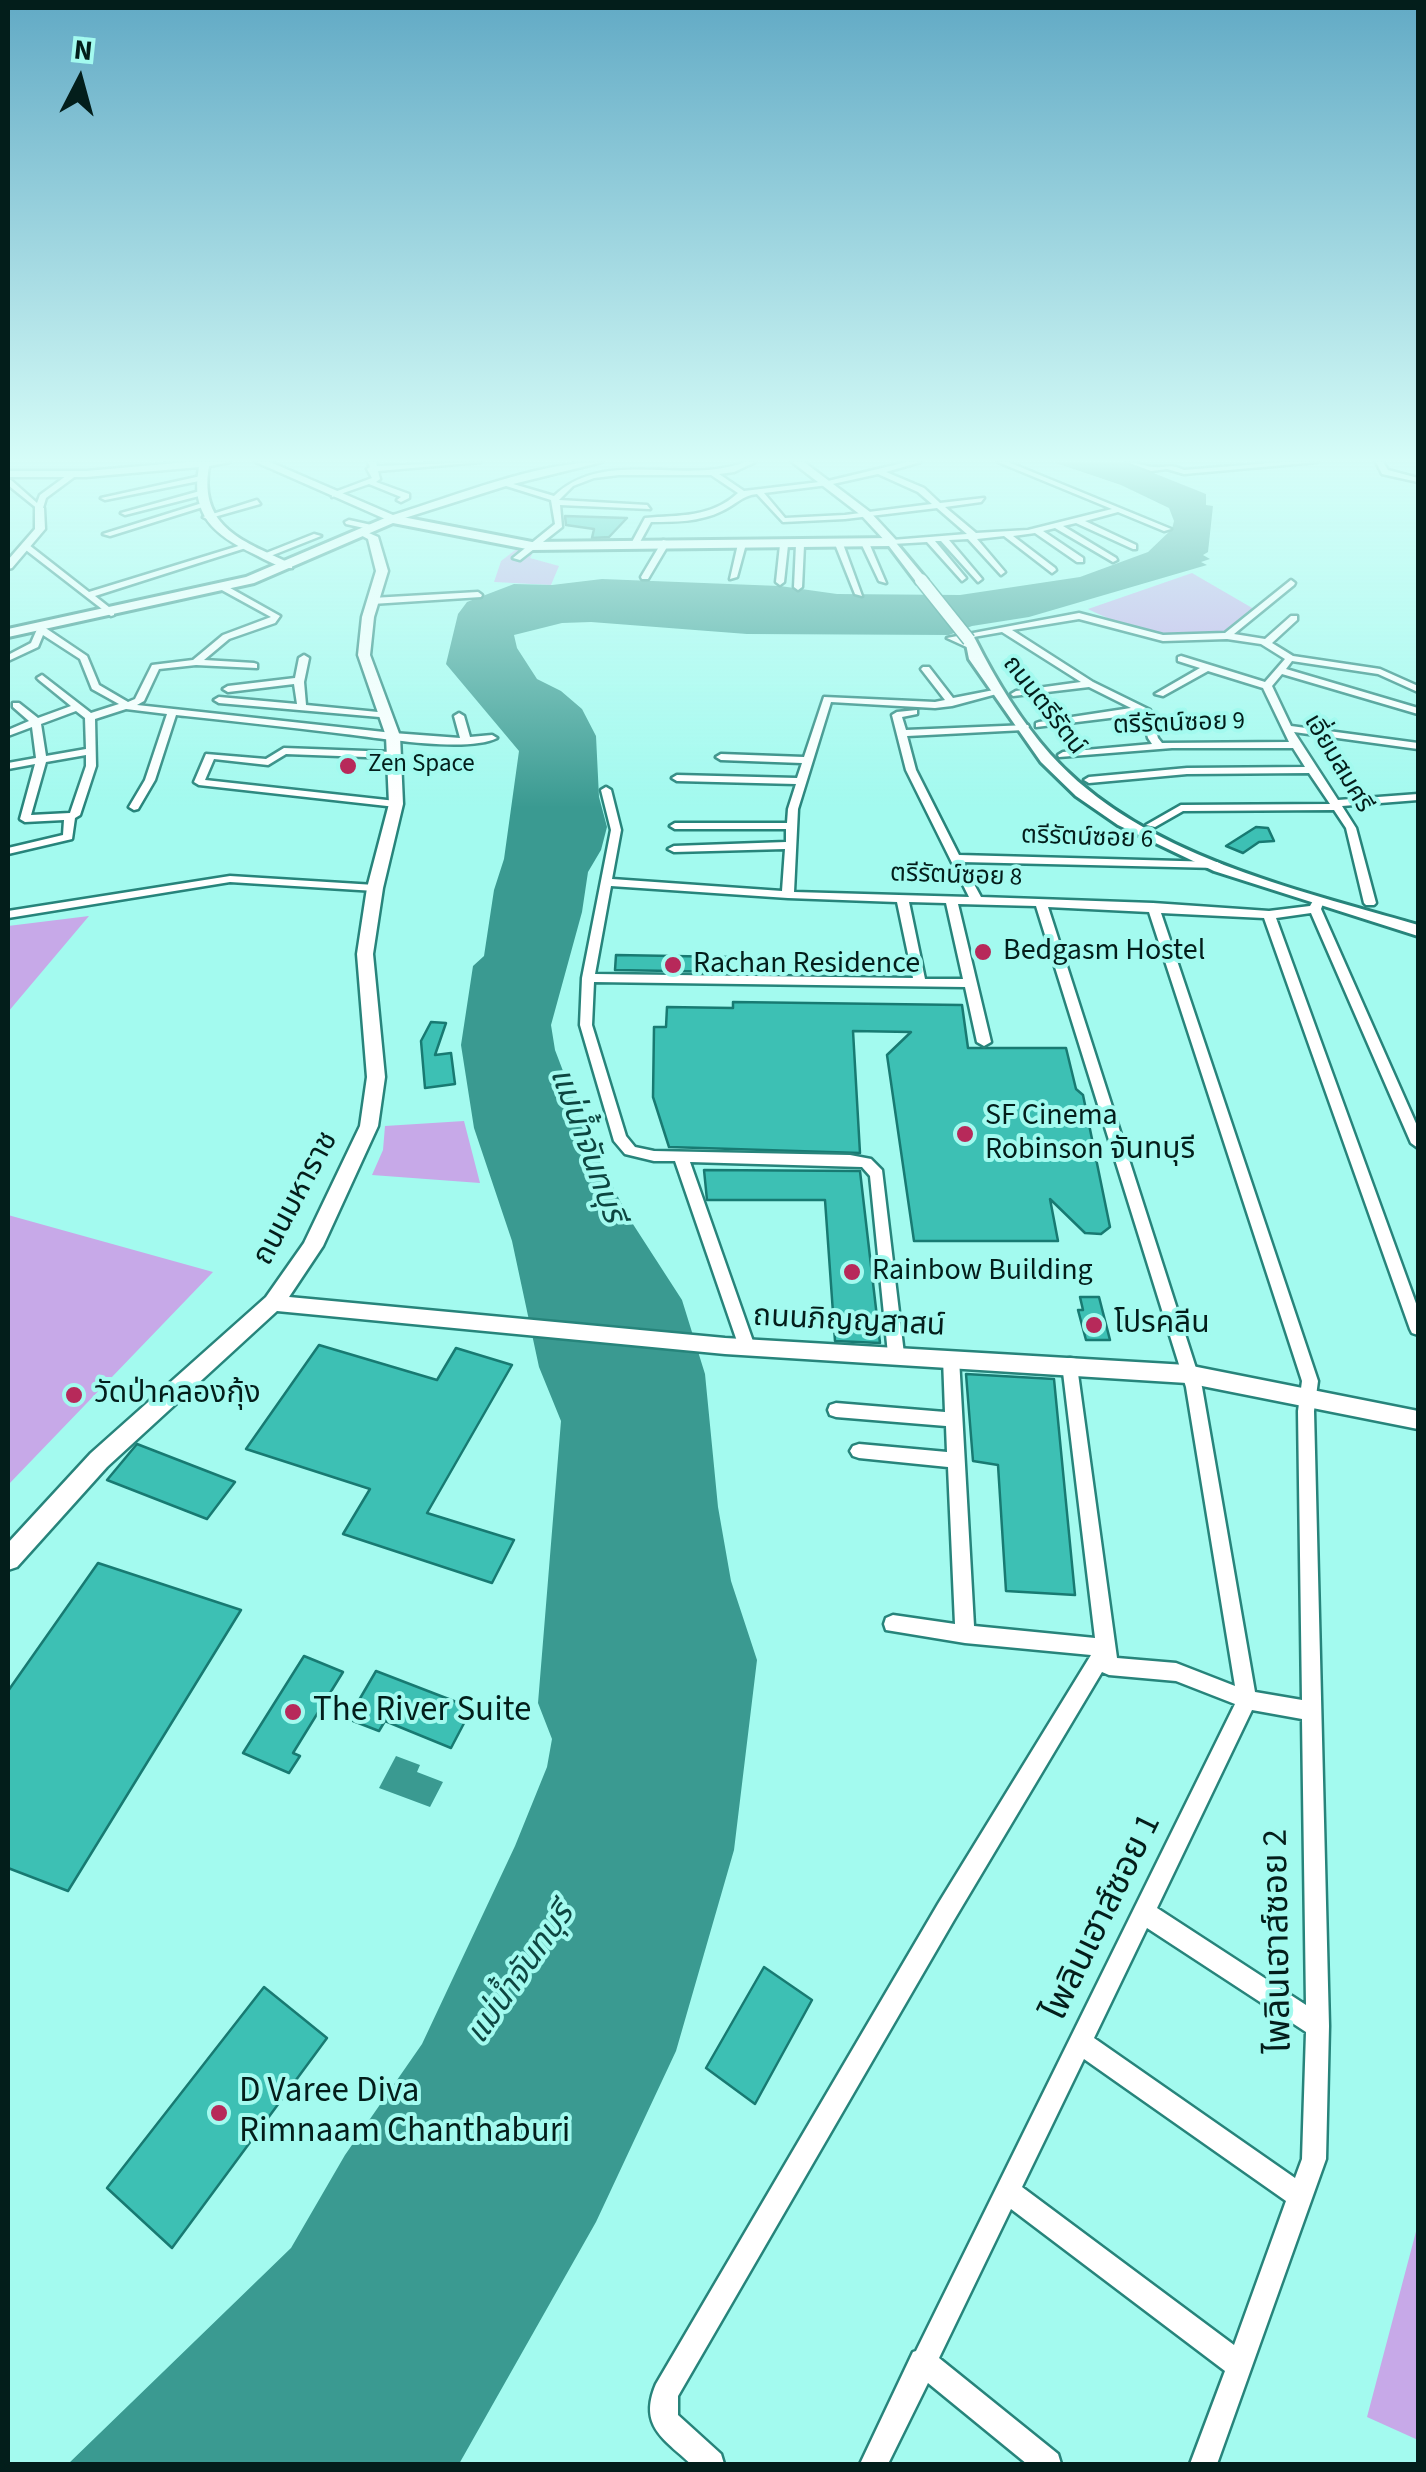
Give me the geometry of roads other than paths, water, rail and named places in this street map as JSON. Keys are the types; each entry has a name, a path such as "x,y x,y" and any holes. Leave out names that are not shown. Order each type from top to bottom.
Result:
{"main road":[{"path":"8,636 253,577"},
{"name":"ถนนตรีรัตน์","path":"919,577 973,641 1031,726 1046,759 1133,828 1316,905 1418,931"},
{"name":"ถนนตรีรัตน์","path":"1031,726 1089,780 1151,825 1237,862 1418,918"}],"street":[{"path":"65,577 112,613"},
{"path":"89,595 146,577"},
{"path":"380,577 372,601 364,656 393,736 396,810 199,782 210,756 268,762 284,752 392,755"},
{"path":"780,582 781,577"},
{"path":"798,577 798,586"},
{"path":"852,577 858,594"},
{"path":"1228,636 1291,584"},
{"path":"196,662 226,637 272,621 276,616 224,587"},
{"path":"372,601 478,595"},
{"path":"973,641 1004,629 1074,616 1163,638 1228,636 1266,643 1290,658 1380,672 1418,688"},
{"path":"1266,643 1294,618"},
{"path":"8,658 34,645 41,629 84,658 95,686 130,707"},
{"path":"1004,629 1090,684 1147,712 1159,746"},
{"path":"302,709 300,680 304,658"},
{"path":"1181,659 1267,686 1290,658"},
{"path":"130,707 139,701 156,668 196,662 254,666"},
{"path":"1160,694 1206,668"},
{"path":"926,669 952,703"},
{"path":"1280,670 1418,711"},
{"path":"42,678 90,717 130,707 393,736 492,738"},
{"path":"228,689 300,680"},
{"path":"788,895 792,826 827,699 902,705 952,703 1090,684"},
{"name":"เอี่ยมสมศรี","path":"1267,686 1296,744 1351,828 1370,903"},
{"path":"219,700 388,716"},
{"path":"16,705 36,722 41,760 24,819 75,815 91,766 90,717"},
{"path":"8,733 77,708"},
{"path":"903,734 1031,726 1141,708"},
{"path":"134,807 150,780 173,710"},
{"path":"942,711 897,714 911,770 976,900"},
{"path":"459,716 466,740"},
{"path":"1288,728 1418,746"},
{"name":"ตรีรัตน์ซอย 9","path":"1063,755 1172,745 1296,744"},
{"path":"1172,745 1187,771"},
{"path":"8,766 91,751"},
{"path":"720,757 809,760"},
{"path":"1089,780 1187,771 1312,770"},
{"path":"677,778 803,781"},
{"path":"606,790 617,822 585,1012 589,1042 619,1138 630,1151 639,1154 850,1160 872,1166 877,1174 896,1354"},
{"path":"1151,825 1180,808 1336,805 1418,797"},
{"name":"ถนนมหาราช","path":"8,1559 99,1460 274,1302 313,1246 369,1126 376,1078 365,954 374,888 396,810"},
{"path":"8,851 68,838 70,816"},
{"path":"675,826 792,826"},
{"path":"674,849 791,846"},
{"name":"ตรีรัตน์ซอย 6","path":"956,858 1217,865"},
{"path":"8,915 230,880 374,888"},
{"name":"ตรีรัตน์ซอย 8","path":"607,882 788,895 1040,902 1269,915 1316,905"},
{"path":"902,898 920,982"},
{"path":"951,900 984,1042"},
{"path":"1040,902 1186,1374 1194,1387 1247,1700"},
{"path":"1316,905 1418,1142"},
{"name":"ไพลินเฮาส์ซอย 2","path":"1154,907 1310,1381 1311,1711 1318,2026 1314,2159 1204,2464"},
{"path":"1269,915 1418,1329"},
{"path":"588,978 970,983"},
{"path":"1397,1094 1418,1095"},
{"path":"681,1157 736,1347"},
{"name":"ถนนภิญญสาสน์","path":"274,1302 736,1347 1070,1364 1186,1374 1418,1420"},
{"path":"951,1358 964,1634"},
{"path":"1070,1364 1109,1666 1176,1672 1247,1700 1311,1711"},
{"path":"836,1410 953,1420"},
{"path":"859,1451 955,1460"},
{"path":"892,1624 1106,1648"},
{"path":"711,2464 664,2421 666,2394 936,1929 1106,1648"},
{"name":"ไพลินเฮาส์ซอย 1","path":"874,2464 1247,1700"},
{"path":"1143,1912 1318,2026"},
{"path":"1079,2042 1300,2196"},
{"path":"1006,2190 1240,2366"},
{"path":"922,2361 1048,2464"}],"water":[{"name":"แม่น้ำจันทบุรี","path":"1078,577 1165,577 1029,617 972,626 949,635 747,634 591,622 562,623 514,635 517,648 537,679 561,691 582,709 596,736 599,797 607,827 601,850 588,872 582,912 551,1025 555,1050 592,1147 629,1218 682,1300 705,1374 718,1507 731,1581 757,1660 734,1850 676,2051 596,2222 459,2464 68,2464 291,2248 345,2155 422,2044 515,1846 547,1767 552,1739 538,1703 561,1421 539,1367 512,1241 474,1128 461,1045 473,966 484,956 494,890 504,859 519,751 446,664 458,614 467,602 514,584 552,585 602,579 780,586 837,594 960,595"},
{"path":"396,1756 420,1765 417,1772 443,1782 430,1807 379,1788"}],"place":[{"name":"Zen Space","path":"348,766"},
{"name":"Bedgasm Hostel","path":"983,952"},
{"name":"Rachan Residence","path":"673,965"},
{"name":"SF Cinema Robinson จันทบุรี","path":"965,1134"},
{"name":"Rainbow Building","path":"852,1272"},
{"name":"โปรคลีน","path":"1094,1325"},
{"name":"วัดป่าคลองกุ้ง","path":"74,1395"},
{"name":"The River Suite","path":"293,1712"},
{"name":"D Varee Diva Rimnaam Chanthaburi","path":"219,2113"}]}
